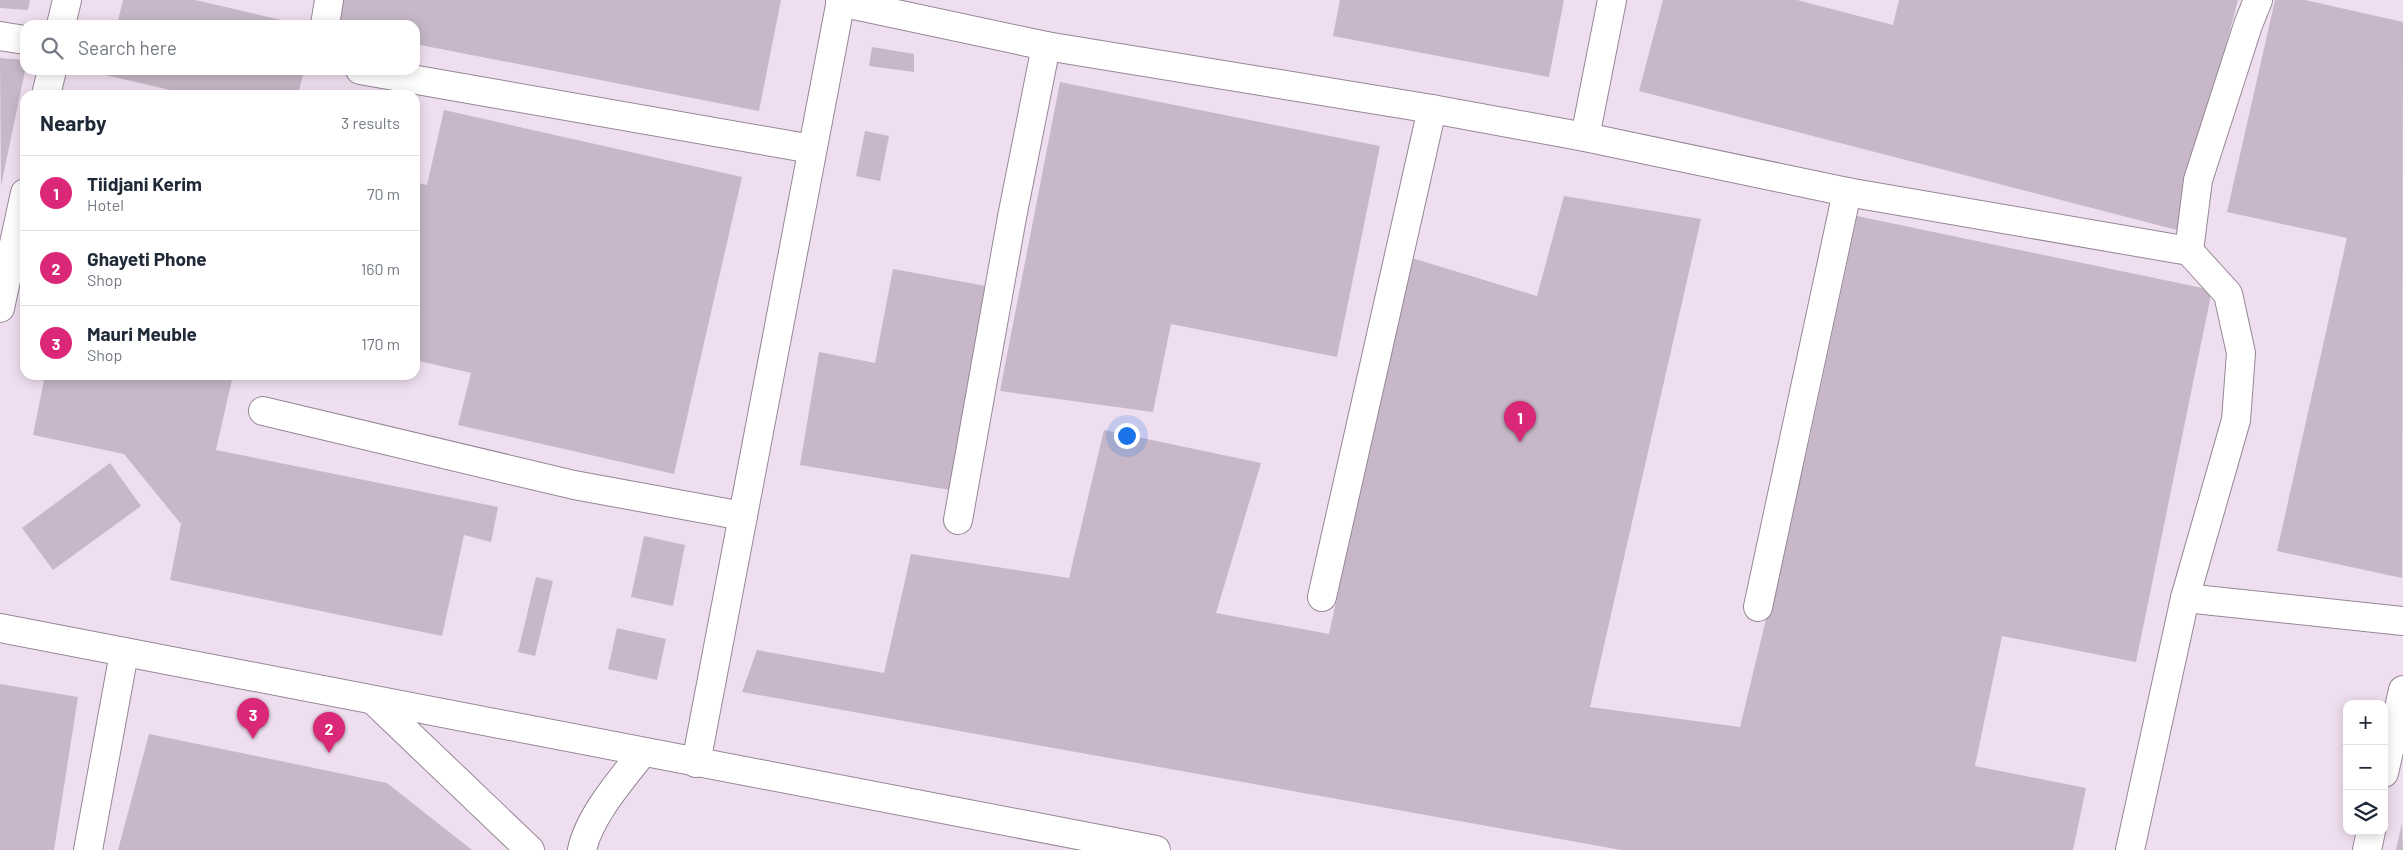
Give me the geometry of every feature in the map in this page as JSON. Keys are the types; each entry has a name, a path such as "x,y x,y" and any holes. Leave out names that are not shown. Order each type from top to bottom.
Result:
{"street":[{"path":"63,20 67,0"},
{"path":"326,20 329,0"},
{"path":"1585,136 1612,0"},
{"path":"2189,251 2198,180 2224,105 2248,25 2258,0"},
{"path":"696,763 841,1 1046,46 1585,136 1848,192 2189,251 2228,294 2241,353 2236,420 2185,598 2130,850"},
{"path":"0,36 20,39"},
{"path":"958,520 1012,217 1046,46"},
{"path":"47,90 51,75"},
{"path":"389,75 812,149"},
{"path":"1322,597 1432,109"},
{"path":"1758,607 1848,192"},
{"path":"0,308 20,216"},
{"path":"263,411 574,485 743,516"},
{"path":"2185,598 2403,621"},
{"path":"0,628 1156,850"},
{"path":"88,850 124,653"},
{"path":"2388,756 2403,690"},
{"path":"374,701 530,850"},
{"path":"582,850 584,840 606,800 643,752"},
{"path":"2367,850 2370,835"}],"building":[{"path":"0,0 30,0 28,10 0,8"},
{"path":"123,0 195,0 281,20 118,20"},
{"path":"339,0 781,0 759,111 420,45 420,20 336,20"},
{"path":"1340,0 1564,0 1549,77 1333,36"},
{"path":"1663,0 1797,0 1893,25 1899,0 2238,0 2177,230 1639,91"},
{"path":"2275,0 2305,0 2403,22 2402,578 2277,551 2347,238 2227,212"},
{"path":"872,47 914,54 914,72 869,66"},
{"path":"0,58 20,60 20,75 24,75 1,186"},
{"path":"105,75 303,75 299,90 170,90"},
{"path":"1060,82 1380,146 1337,357 1171,324 1153,412 1000,391"},
{"path":"444,110 742,177 674,474 458,425 471,373 420,361 420,183 427,185"},
{"path":"865,131 889,136 880,181 856,176"},
{"path":"1564,196 1701,219 1590,707 1740,727 1810,437 1857,216 2212,290 2136,662 2002,636 1975,766 2086,788 2073,850 1621,850 742,692 757,650 884,673 911,554 1069,578 1104,430 1261,463 1216,613 1329,634 1412,258 1537,296"},
{"path":"893,269 986,286 950,490 800,465 819,352 875,363"},
{"path":"44,380 232,380 216,450 498,507 491,542 464,535 442,636 170,580 181,524 124,454 33,435"},
{"path":"110,463 141,506 53,570 22,528"},
{"path":"644,536 685,545 673,606 631,597"},
{"path":"536,577 553,581 535,656 518,652"},
{"path":"617,628 666,639 657,680 608,669"},
{"path":"0,684 78,697 54,850 0,850"},
{"path":"149,734 387,783 472,850 118,850"},
{"path":"2402,823 2403,850 2396,850"}],"place":[{"name":"Tiidjani Kerim","path":"1520,442"},
{"name":"Mauri Meuble","path":"253,739"},
{"name":"Ghayeti Phone","path":"329,753"}]}
